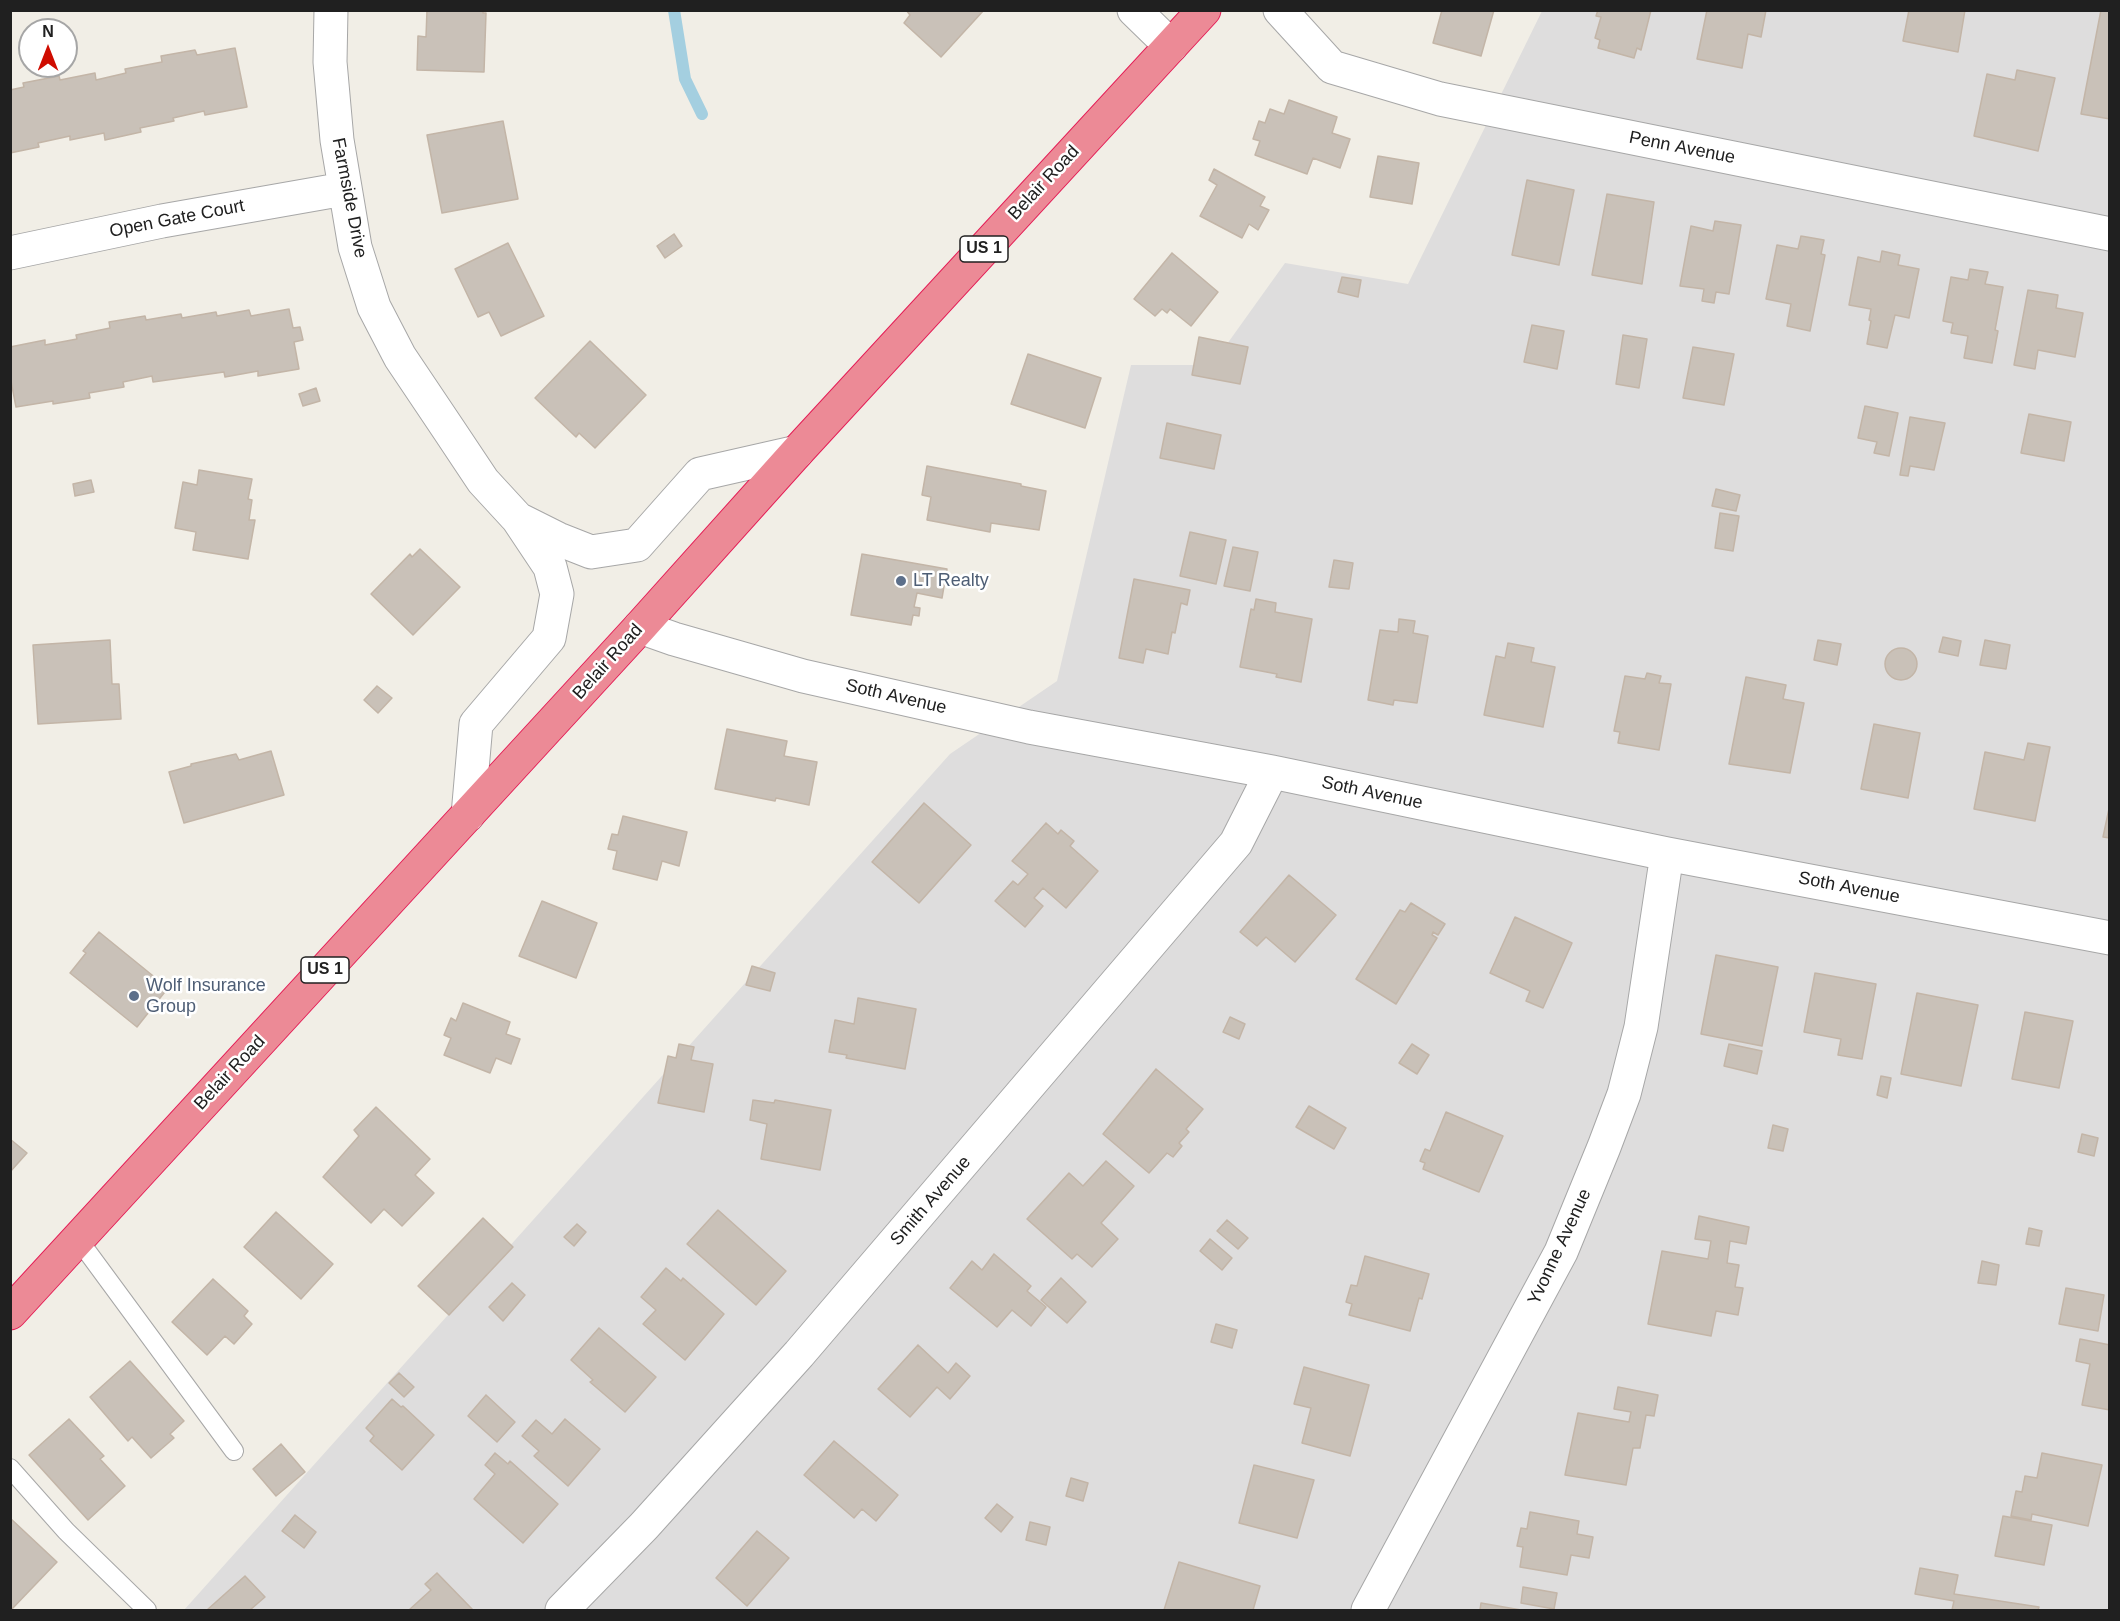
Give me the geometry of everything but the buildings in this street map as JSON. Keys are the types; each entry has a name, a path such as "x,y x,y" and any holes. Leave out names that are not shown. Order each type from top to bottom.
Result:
{"highway":[{"name":"Belair Road","path":"10,1313 1204,10"}],"street":[{"name":"Farmside Drive","path":"331,10 330,62 344,189 355,246 374,307 400,357 483,481 518,519 550,567 557,594 549,638 476,724 468,815"},
{"path":"1134,10 1171,46"},
{"name":"Penn Avenue","path":"1280,10 1332,67 1440,99 2109,234"},
{"name":"Open Gate Court","path":"10,253 162,221 344,189"},
{"name":"Farmside Drive","path":"518,519 591,552 637,545 700,474 797,452"},
{"name":"Soth Avenue","path":"640,627 804,676 1029,727 1272,772 1667,854 2109,938"},
{"name":"Smith Avenue","path":"562,1611 644,1526 799,1354 1236,843 1272,772"},
{"name":"Yvonne Avenue","path":"1368,1611 1561,1252 1600,1157 1624,1094 1641,1027 1667,854"}],"lane":[{"path":"78,1239 234,1451"},
{"path":"10,1468 66,1531 147,1611"}],"shaded area":[{"path":"1542,11 2109,11 2109,1610 184,1610 950,754 1057,681 1131,365 1212,365 1285,263 1408,284"}],"waterway":[{"path":"674,10 685,79 702,114"}],"place":[{"name":"LT Realty","path":"901,581"},
{"name":"Wolf Insurance Group","path":"134,996"}]}
